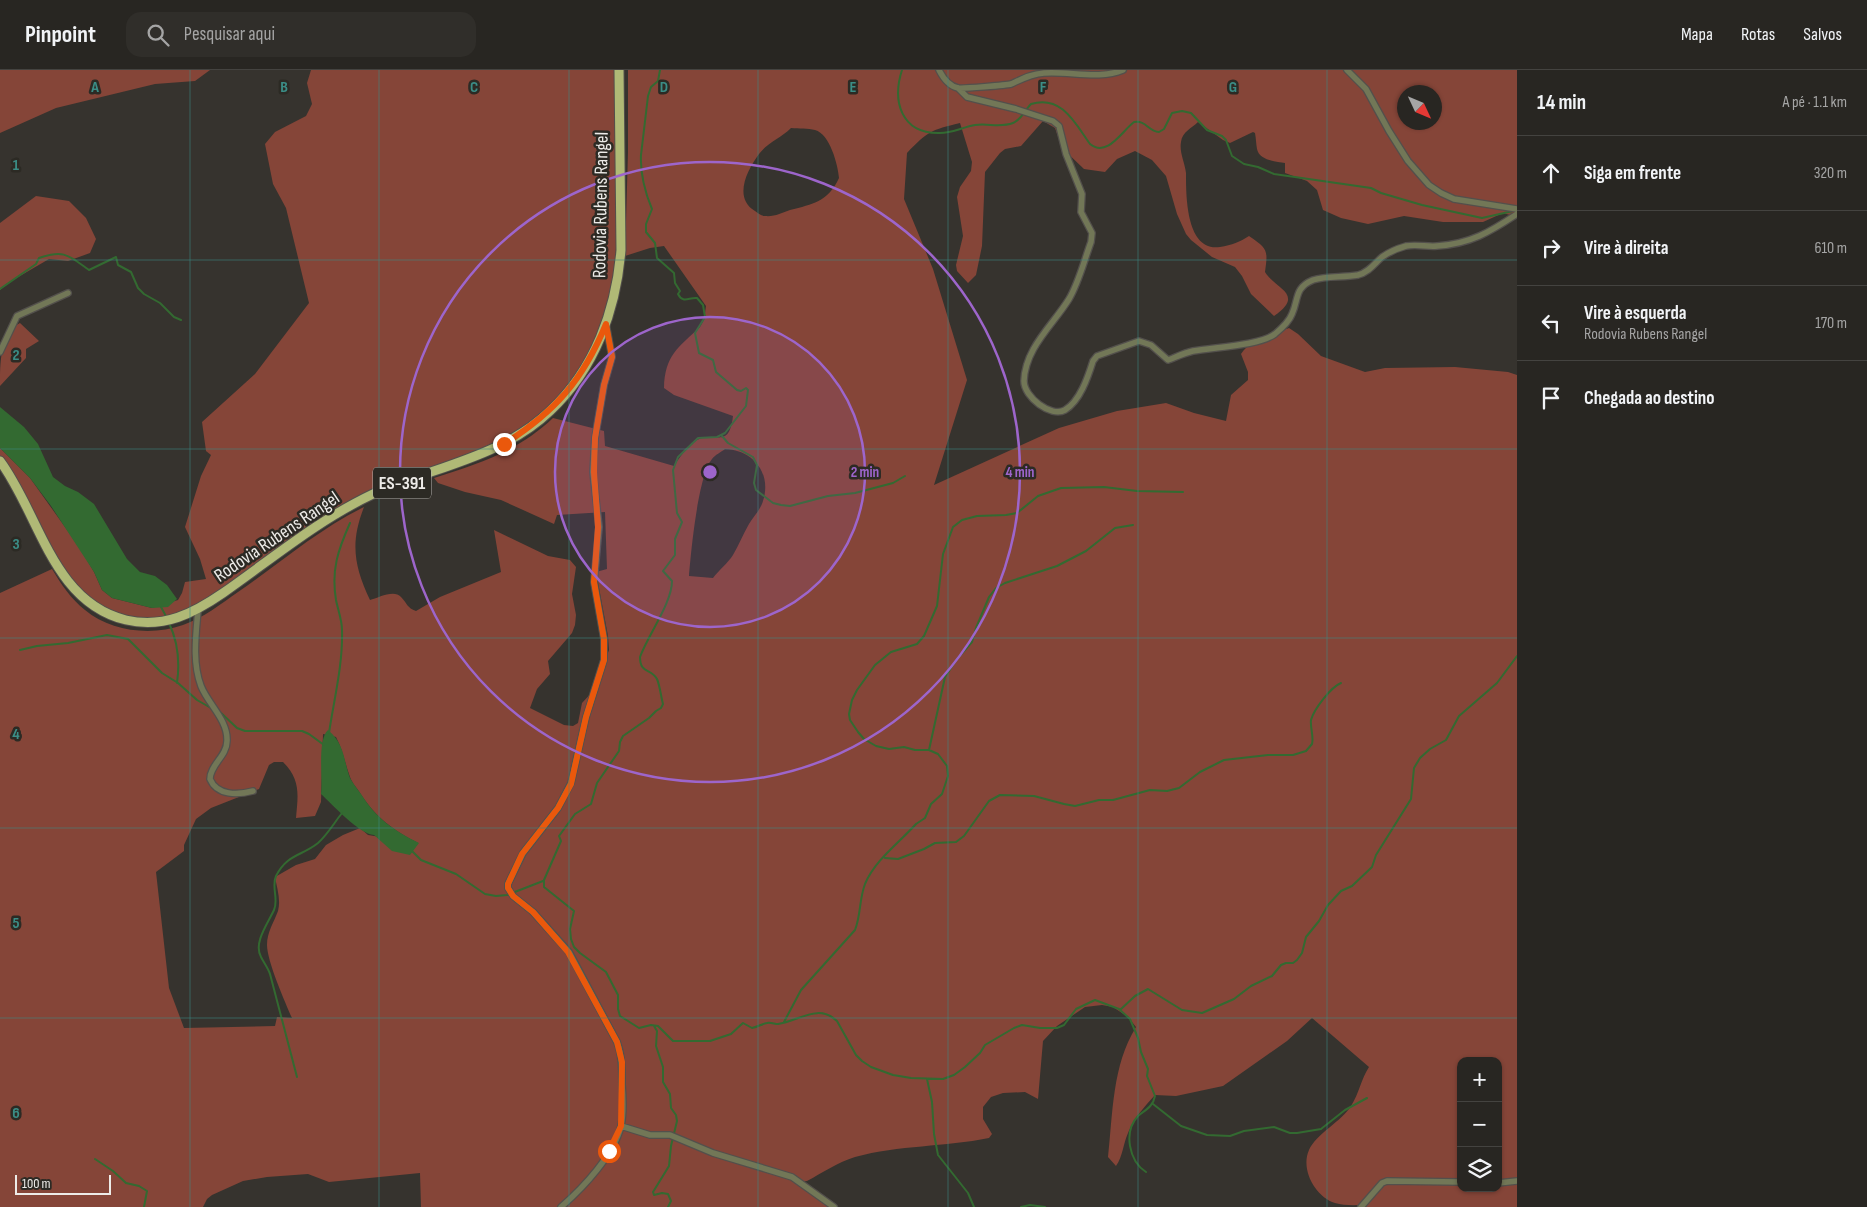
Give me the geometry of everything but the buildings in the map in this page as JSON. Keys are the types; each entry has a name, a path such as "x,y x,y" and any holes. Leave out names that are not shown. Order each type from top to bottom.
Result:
{"main road":[{"name":"Rodovia Rubens Rangel","path":"0,461 24,499 61,572 73,588 92,606 102,611 126,620 150,623 172,620 198,610 316,526 341,511 390,488 488,451 530,427 550,411 579,377 598,343 616,291 621,250 619,70"}],"street":[{"path":"939,70 949,84 958,88 967,97 1016,109 1056,123 1061,129 1066,154 1082,194 1081,212 1092,233 1091,242 1072,294 1030,354 1024,381 1026,389 1034,400 1039,405 1054,411 1065,410 1076,400 1097,356 1139,340 1151,346 1168,360 1193,351 1234,346 1274,335 1287,322 1293,312 1299,290 1310,281 1320,278 1364,273 1388,254 1407,246 1435,246 1476,238 1486,234 1517,214"},
{"path":"958,88 1007,85 1026,77 1043,73 1106,74 1124,70"},
{"path":"1347,70 1372,96 1389,131 1408,161 1430,185 1454,199 1517,209"},
{"path":"0,352 17,316 68,293"},
{"path":"561,1207 573,1196 604,1159 614,1143 621,1126 622,1062 617,1042 568,952 533,912 513,896 508,888 508,884 522,854 558,808 571,784 586,717 604,660 604,639 594,582 598,527 594,472 595,438 604,385 612,357 606,324"},
{"path":"198,610 196,652 198,673 202,688 216,709 228,740 226,748 211,772 211,782 222,791 242,794 253,790"},
{"path":"621,1126 650,1135 673,1136 713,1153 792,1177 834,1207"},
{"path":"1360,1207 1382,1183 1387,1181 1457,1182"},
{"path":"1502,1183 1517,1181"}],"shaded area":[{"path":"0,70 210,70 195,81 155,84 56,108 0,133"},
{"path":"311,70 616,70 615,273 606,315 599,336 563,395 533,423 506,441 385,486 195,609 152,622 108,612 78,590 57,558 21,488 0,459 0,448 30,478 80,548 102,590 112,598 152,608 178,600 185,582 206,579 200,559 185,527 201,476 211,455 206,451 202,422 255,374 309,303 286,208 273,184 265,144 275,132 306,116 312,104 307,83"},
{"path":"628,70 1517,70 1517,217 1503,213 1483,222 1443,222 1404,216 1368,224 1341,218 1323,210 1317,190 1307,181 1285,173 1285,163 1268,160 1261,156 1258,153 1255,133 1253,132 1230,143 1198,122 1185,133 1182,139 1181,150 1186,173 1188,208 1194,232 1200,241 1209,246 1220,247 1228,245 1239,242 1249,236 1263,247 1266,254 1265,272 1288,297 1288,302 1274,316 1251,294 1235,267 1212,257 1186,234 1177,214 1166,176 1152,160 1135,151 1117,159 1105,172 1084,169 1062,148 1055,128 1043,121 1021,146 1005,149 1000,153 985,172 982,246 976,275 968,283 957,271 956,265 963,236 957,197 960,187 971,171 972,162 960,123 930,132 907,153 904,199 933,269 967,380 934,485 1059,428 1117,411 1166,403 1194,413 1226,421 1231,395 1248,380 1248,372 1241,354 1250,344 1289,328 1321,356 1365,372 1385,368 1455,367 1508,372 1517,375 1517,1207 1363,1207 1366,1205 1335,1203 1322,1195 1316,1189 1308,1174 1307,1158 1309,1150 1317,1138 1347,1112 1369,1067 1312,1018 1287,1041 1223,1086 1176,1096 1155,1095 1133,1122 1116,1166 1108,1157 1115,1090 1122,1058 1136,1027 1128,1017 1113,1007 1102,1005 1085,1007 1057,1026 1043,1041 1038,1099 1025,1092 1003,1093 991,1097 983,1107 983,1119 992,1134 989,1138 872,1153 849,1159 807,1181 800,1182 802,1186 829,1207 421,1207 420,1173 329,1182 308,1174 267,1177 243,1181 212,1195 207,1199 203,1207 0,1207 0,593 52,569 75,601 95,617 107,623 132,630 145,631 171,628 198,619 331,525 364,507 357,532 356,554 360,576 370,600 394,594 401,597 409,607 416,611 440,597 501,572 494,530 548,556 570,560 576,567 572,594 576,615 575,625 572,633 548,661 550,674 537,689 530,708 564,725 573,726 578,723 582,703 594,690 609,650 596,572 607,569 605,512 557,515 554,524 501,500 465,492 438,483 434,478 482,462 512,448 553,418 604,431 605,446 674,466 693,442 704,438 725,436 728,433 733,416 674,395 664,388 670,360 679,347 700,327 704,320 706,306 664,246 650,248 625,256","holes":["791,128 812,129 825,137 832,151 839,178 830,192 819,201 775,215 762,216 748,205 743,191 744,184 750,168 759,154","725,449 735,450 744,454 758,465 765,481 763,501 733,555 713,578 689,576 696,515 703,481 712,459","323,734 336,737 351,779 372,810 393,828 418,843 368,835 360,828 326,845 315,859 296,865 275,877 279,907 268,936 267,945 270,961 292,1018 277,1017 275,1026 184,1028 169,988 156,872 184,851 184,845 196,819 211,808 259,789 269,765 274,762 283,762 296,782 298,795 296,818 315,816 321,802"]},
{"path":"36,196 69,201 86,218 96,239 90,253 68,261 49,259 8,283 0,290 0,223"},
{"path":"20,323 39,341 26,349 26,358 0,386 2,350 8,334"},
{"path":"0,407 24,427 38,444 53,477 94,504 127,559 140,572 155,576 167,585 177,599 168,607 152,608 112,598 102,590 94,572 51,506 30,478 0,448"},
{"path":"328,730 334,735 341,746 350,778 373,810 393,828 419,843 410,855 392,851 374,835 361,830 321,794 321,750"}],"waterway":[{"path":"660,70 658,81 651,87 648,96 641,155 641,168 652,209 646,224 646,232 655,243 657,258 674,273 680,297 682,299 697,298 703,305 705,317 695,333 699,353 713,360 716,372 737,390 741,391 746,388 748,390 746,406 725,433 717,437 698,438 678,457 673,470 677,513 682,522 675,539 675,555 663,571 672,581 671,590 664,609 640,657 640,662 644,669 652,673 657,679 663,704 649,718 623,736 619,751 597,783 591,804 575,814 559,836 561,841 544,880 544,887 574,911 570,929 574,947 606,972 618,995 620,1016 639,1028 651,1025 658,1026 673,1041 710,1041 731,1034 743,1023 752,1028 767,1023 778,1024 816,1013 823,1013 837,1021 856,1055 871,1067 893,1075 911,1078 943,1079 954,1075 980,1053 985,1045 1014,1028 1022,1025 1057,1028 1064,1025 1076,1009 1095,1000 1119,1009 1130,1019 1138,1038 1148,1069 1147,1076 1155,1096 1151,1106 1138,1116 1133,1123 1129,1138 1135,1161 1146,1172"},
{"path":"902,70 898,93 902,113 915,128 925,132 943,133 975,125 1013,123 1018,120 1031,104 1042,102 1059,107 1073,120 1090,144 1102,148 1114,142 1134,122 1144,124 1152,130 1159,132 1164,129 1172,113 1182,111 1191,113 1207,130 1222,136 1226,140 1232,156 1244,164 1258,167 1274,174 1371,188 1381,193 1422,205 1482,218 1513,211"},
{"path":"0,289 36,264 39,258 48,255 66,255 89,270 116,257 118,265 131,272 138,288 144,294 160,303 174,317 181,320"},
{"path":"722,436 728,443 753,457 757,465 754,483 756,490 773,503 781,505 790,506 828,496 855,493 893,483 905,476"},
{"path":"784,1022 801,990 855,930 863,890 869,875 888,852 916,824 925,818 931,804 942,794 948,776 947,766 938,754 929,750 915,750 904,747 889,749 876,746 864,739 858,732 850,720 849,714 852,700 857,690 875,665 891,652 917,644 924,636 937,606 943,554 953,527 962,520 977,516 1017,513 1038,496 1061,488 1104,487 1137,491 1183,492"},
{"path":"329,733 340,669 342,643 342,630 334,579 339,551 350,523"},
{"path":"929,750 945,677 972,642 989,597 996,588 1005,583 1057,566 1086,551 1115,528 1133,525"},
{"path":"161,607 167,618"},
{"path":"169,623 178,652 177,683"},
{"path":"20,650 107,635 128,639 162,673 178,683 197,700 211,708"},
{"path":"1120,1010 1135,996 1148,989 1182,1010 1202,1013 1234,999 1251,986 1272,976 1281,965 1293,963 1297,960 1302,953 1306,937 1319,921 1328,905 1341,891 1352,886 1372,867 1376,855 1411,799 1414,768 1420,758 1430,749 1446,740 1459,716 1497,683 1517,656"},
{"path":"885,858 898,859 935,843 956,842 964,836 989,801 1000,795 1034,796 1075,806 1099,800 1113,800 1150,790 1167,791 1179,788 1200,772 1224,760 1268,755 1293,755 1306,751 1312,744 1311,720 1313,715 1328,694 1341,683"},
{"path":"220,712 237,728 245,731 302,731 324,745"},
{"path":"297,1077 270,974 259,951 260,939 274,910 276,897 274,884 280,869 290,859 318,843 342,813"},
{"path":"412,851 421,860 456,874 485,894 507,895 543,881"},
{"path":"654,1026 657,1031 656,1046 663,1067 663,1082 670,1094 671,1108 676,1115 677,1121 671,1146 669,1166 653,1192 654,1195 668,1194 671,1201 668,1207"},
{"path":"927,1079 932,1102 934,1134 938,1155 968,1193 974,1207"},
{"path":"1153,1104 1181,1126 1207,1135 1230,1136 1244,1131 1274,1127 1290,1133 1321,1129 1345,1110 1367,1098"},
{"path":"95,1159 113,1171 126,1183 139,1186 147,1191 144,1207"},
{"path":"1021,1207 1030,1205 1045,1207"}],"route":[{"path":"504,444 542,418 567,392 590,359 606,324 612,357 604,385 595,438 594,472 598,527 594,582 604,639 604,660 586,717 571,784 558,808 522,854 510,877 508,888 513,896 551,930 568,952 617,1042 622,1062 621,1126 609,1151"}]}
